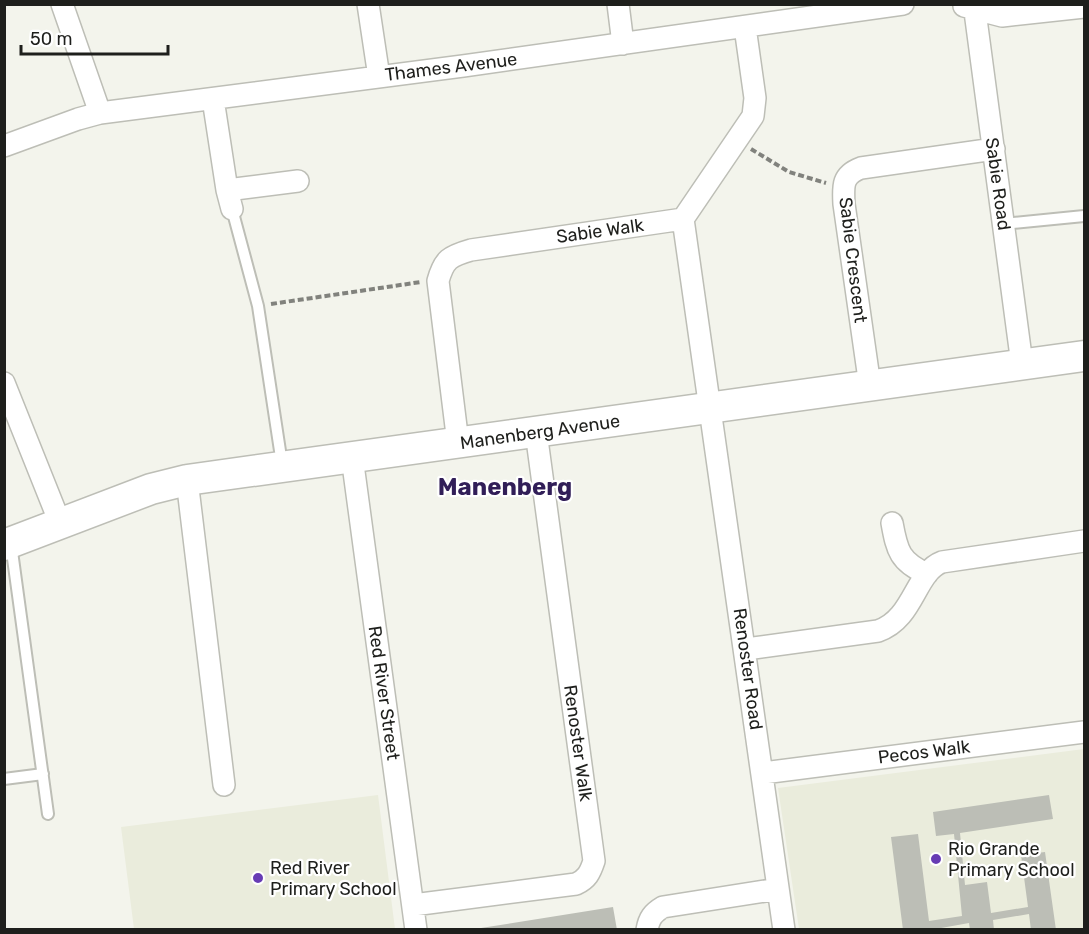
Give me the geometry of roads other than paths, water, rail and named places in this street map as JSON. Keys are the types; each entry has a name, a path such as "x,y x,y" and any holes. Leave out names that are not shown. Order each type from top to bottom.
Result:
{"street":[{"path":"62,4 100,113"},
{"path":"368,4 379,77"},
{"path":"618,4 623,44"},
{"name":"Thames Avenue","path":"4,146 100,113 623,44 903,4"},
{"path":"970,6 1002,16 1084,7"},
{"name":"Sabie Road","path":"970,6 994,149 1022,364"},
{"path":"684,219 753,116 755,108 745,27"},
{"path":"213,99 229,199 298,181"},
{"name":"Sabie Crescent","path":"870,386 844,204 843,189 846,179 851,172 861,168 994,149"},
{"name":"Sabie Walk","path":"458,443 438,281 447,260 456,254 471,250 684,219"},
{"name":"Renoster Road","path":"684,219 784,930"},
{"name":"Manenberg Avenue","path":"8,544 151,489 187,480 1084,356"},
{"path":"4,383 60,523"},
{"name":"Renoster Walk","path":"413,905 576,885 585,880 591,872 594,861 537,432"},
{"name":"Red River Street","path":"352,457 416,930"},
{"path":"187,480 224,785"},
{"path":"892,523 896,545 902,557 911,567 927,574"},
{"path":"746,649 878,631 897,621 927,574 935,565 942,562 1084,541"},
{"name":"Pecos Walk","path":"763,773 1084,732"},
{"path":"647,930 653,913 663,907 778,889"}],"lane":[{"path":"229,199 258,306 282,467"},
{"path":"1004,224 1084,216"},
{"path":"8,544 48,814"},
{"path":"4,779 43,774"}],"place":[{"name":"Rio Grande Primary School","path":"936,859"},
{"name":"Red River Primary School","path":"258,878"}],"district":[{"name":"Manenberg","path":"505,487"}]}
